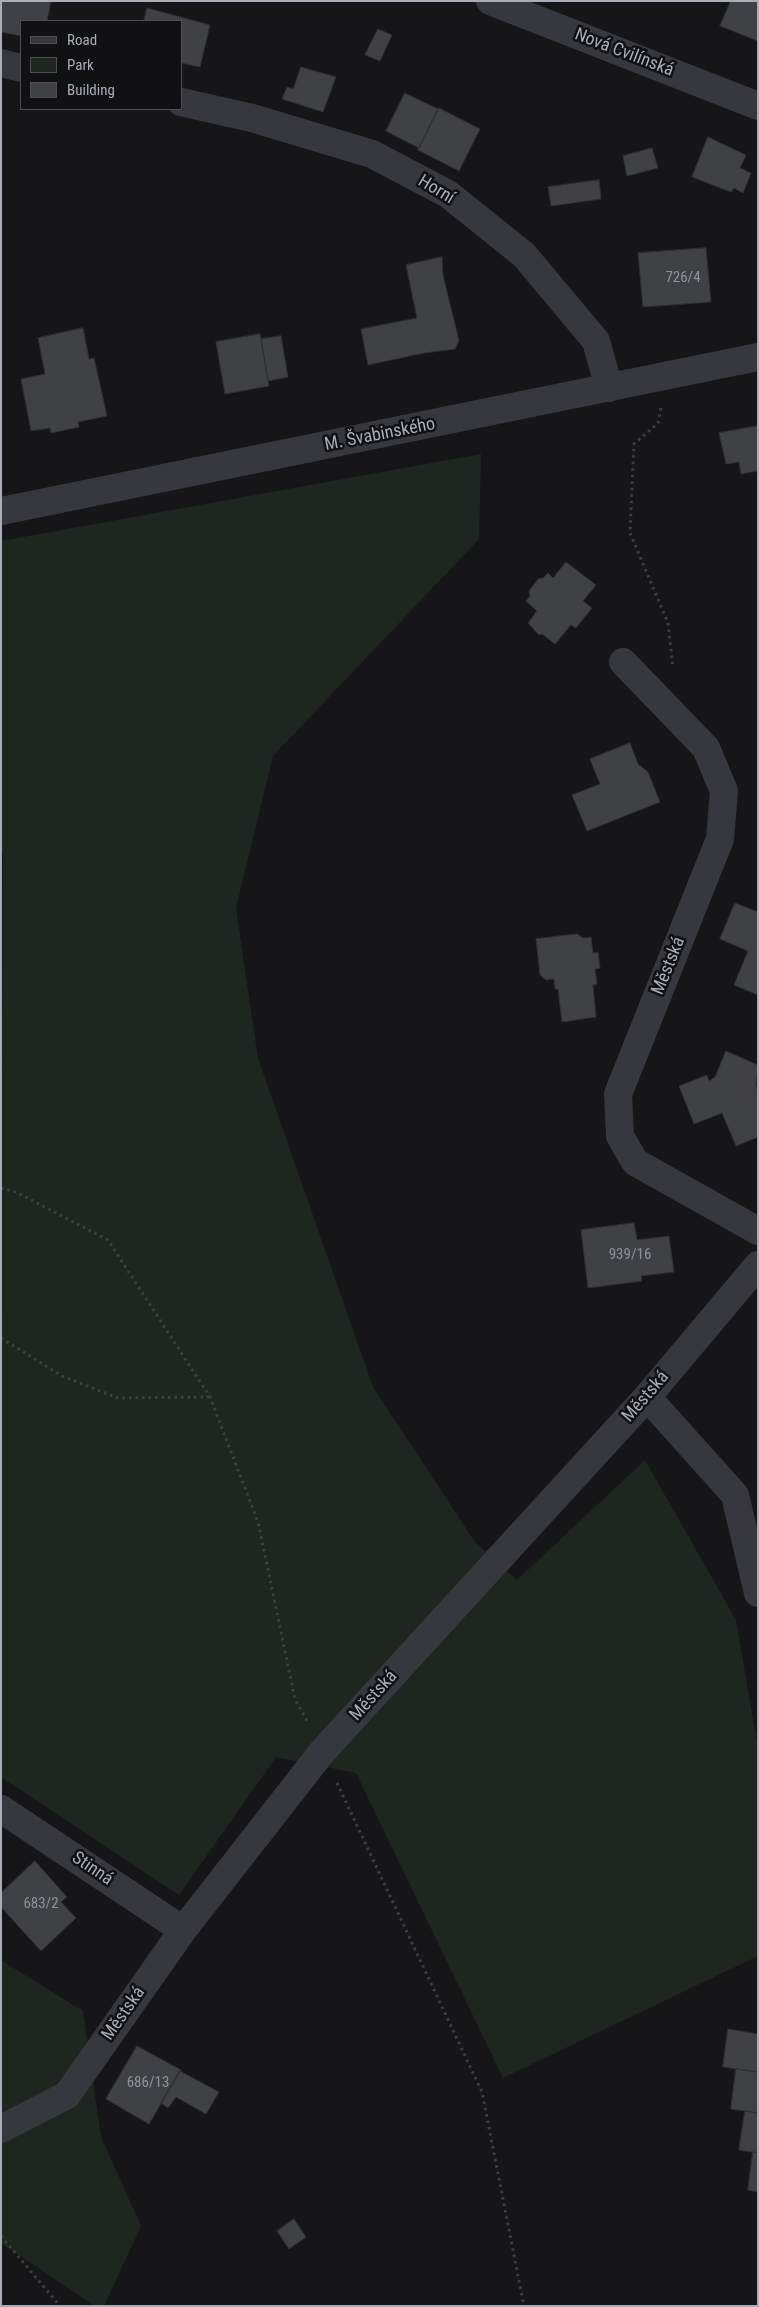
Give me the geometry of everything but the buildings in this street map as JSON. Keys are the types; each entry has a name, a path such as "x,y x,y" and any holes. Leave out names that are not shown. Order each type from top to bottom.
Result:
{"street":[{"name":"Nová Cvilínská","path":"490,1 758,106"},
{"path":"1,63 20,68"},
{"name":"Horní","path":"182,102 252,118 372,154 448,194 524,255 596,341 609,388"},
{"name":"M. Švabinského","path":"1,511 758,357"},
{"name":"Městská","path":"623,662 706,748 724,791 720,839 618,1094 620,1136 636,1162 758,1232"},
{"name":"Městská","path":"1,2129 68,2095 183,1930 322,1752 647,1397 758,1265"},
{"path":"647,1397 735,1496 758,1593"},
{"name":"Stinná","path":"1,1809 183,1930"}],"path":[{"path":"667,376 658,423 634,444 630,533 668,622 673,671"},
{"path":"1,1188 16,1192 108,1240 210,1396 258,1522 295,1699 322,1752 482,2092 524,2306"},
{"path":"1,1338 62,1376 118,1398 210,1396"},
{"path":"1,2236 60,2306"}],"green space":[{"path":"481,454 479,539 273,756 236,908 258,1058 373,1387 475,1542 517,1580 645,1460 736,1620 758,1748 758,1956 503,2078 356,1773 276,1757 179,1895 1,1777 3,852 1,848 1,541"},
{"path":"1,1960 83,2011 101,2137 141,2226 104,2306 95,2306 1,2243"}]}
